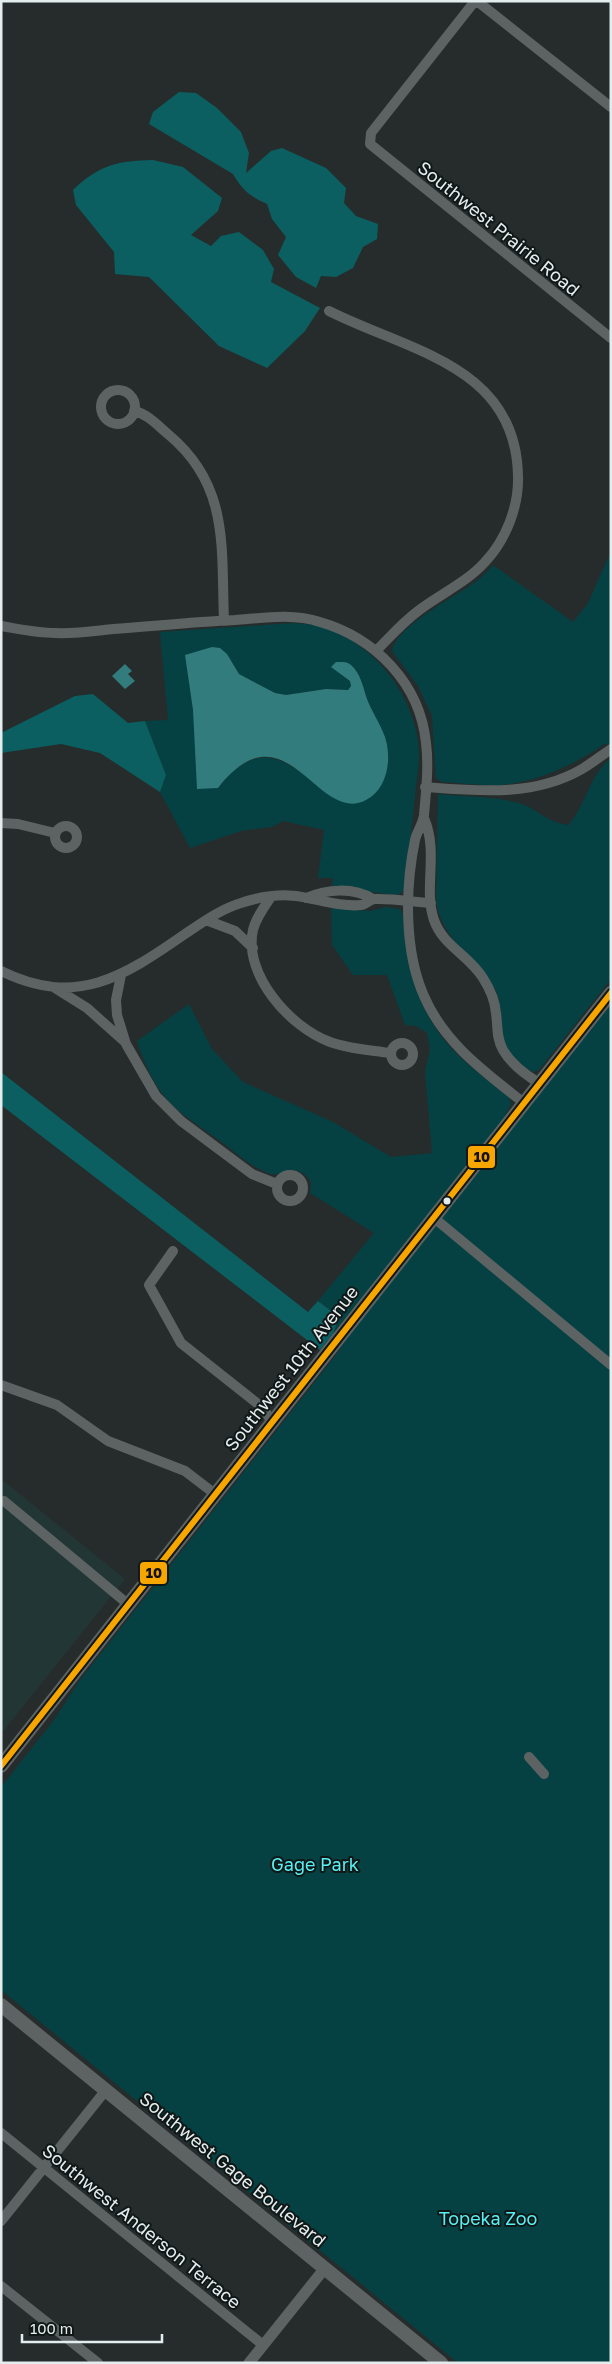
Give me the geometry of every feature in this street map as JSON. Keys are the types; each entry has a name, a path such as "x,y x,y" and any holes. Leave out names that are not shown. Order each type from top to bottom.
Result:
{"main road":[{"name":"Southwest 10th Avenue","path":"1,1766 611,992"},
{"name":"Southwest Gage Boulevard","path":"1,2006 441,2363"}],"street":[{"path":"476,1 611,107"},
{"name":"Southwest Prairie Road","path":"476,1 371,133 369,142 372,147 611,338"},
{"path":"329,310 365,329 443,360 470,377 484,390 505,420 516,451 518,466 517,490 511,517 505,532 485,562 463,581 412,616 377,650"},
{"path":"134,411 150,419 188,453 205,477 213,494 220,534 224,620"},
{"path":"1,626 57,634 224,620 301,618 318,621 351,633 377,650 399,675 417,707 426,744 424,818 415,839 408,928 414,964 424,996 442,1029 465,1055 524,1103"},
{"path":"425,787 475,791 522,790 581,770 611,749"},
{"path":"424,818 431,834 431,903 434,919 449,945 477,969 491,991 496,1013 497,1032 502,1050 518,1068 539,1083"},
{"path":"1,823 18,824 55,833"},
{"path":"1,971 28,982 55,988 81,986 121,976 206,920 242,902 271,897 306,898 321,891 343,891 363,894 372,899 431,903"},
{"path":"271,897 256,921 253,932 253,948 266,986 276,1003 302,1028 331,1042 390,1053"},
{"path":"206,920 235,931 253,948"},
{"path":"121,976 116,1000 117,1015 126,1044 147,1084 167,1108 252,1174 277,1184"},
{"path":"55,988 87,1008 126,1044"},
{"path":"433,1218 611,1365"},
{"path":"172,1251 149,1285 180,1343 263,1408 272,1422"},
{"path":"1,1385 57,1405 108,1442 185,1472 215,1494"},
{"path":"4,1501 128,1605"},
{"path":"529,1757 544,1774"},
{"path":"1,2221 106,2090"},
{"name":"Southwest Anderson Terrace","path":"1,2133 263,2345"},
{"path":"249,2363 325,2268"},
{"path":"1,2286 98,2363"}],"shaded area":[{"path":"179,92 196,93 217,108 241,132 249,153 246,173 271,151 282,148 326,168 346,188 344,203 356,216 378,224 377,239 363,247 353,268 336,277 321,276 316,288 296,277 278,255 286,237 272,219 267,204 247,192 233,174 149,124 153,112"},
{"path":"153,160 183,167 222,198 218,211 191,235 211,246 221,236 239,232 263,250 274,269 271,282 320,308 305,331 267,368 219,346 149,277 115,274 114,252 76,205 73,190 91,175 119,163"},
{"path":"212,647 220,648 227,654 239,674 275,693 286,695 326,689 348,690 351,686 350,681 331,667 336,662 346,662 351,665 363,685 387,745 388,763 384,781 373,795 366,800 348,803 332,797 282,760 263,757 242,765 218,788 197,789 193,710 185,655"},
{"path":"125,664 132,671 128,674 135,681 125,689 112,676"},
{"path":"93,694 128,723 145,721 166,775 160,792 100,753 61,744 1,753 1,733 75,696"},
{"path":"1,1072 308,1312 318,1301 339,1317 333,1334 320,1350 1,1105"},
{"path":"1,1479 125,1579 1,1734"}],"green space":[{"path":"611,551 611,749 606,743 563,768 540,777 515,783 478,785 442,782 436,778 432,716 418,686 392,651 397,641 417,621 479,579 493,565 573,622 588,603"},
{"path":"293,623 314,625 340,634 358,645 375,659 401,693 411,713 417,733 419,765 406,884 403,891 398,895 332,888 333,878 318,878 324,830 283,821 272,827 241,831 190,848 160,792 166,775 145,721 168,720 160,632","holes":["227,654 239,674 275,693 286,695 326,689 348,690 351,686 350,681 361,680 367,699 385,738 322,790 295,768 282,761 270,758 257,758 245,763 218,788 193,710 186,655"]},
{"path":"611,758 611,979 539,1070 532,1072 515,1060 506,1049 502,1032 500,1006 495,989 479,966 452,938 439,915 436,899 438,794 489,798 519,803 554,821 568,825 580,809 597,773"},
{"path":"386,907 400,909 403,914 407,952 416,988 423,1006 442,1038 475,1070 509,1097 511,1104 501,1123 333,1334 339,1317 318,1301 374,1233 310,1193 311,1182 300,1171 295,1170 280,1174 268,1173 245,1160 180,1112 156,1085 143,1059 137,1041 189,1004 212,1049 243,1082 333,1122 391,1157 432,1153 425,1072 430,1050 427,1033 416,1026 405,1025 387,975 353,975 332,945 331,908 370,911"},
{"name":"Gage Park","path":"611,1002 611,2363 458,2363 1,1990 1,1787 54,1720 80,1680 336,1355 356,1324"}],"transit line":[{"name":"10","path":"1,1766 611,993"}],"park label":[{"name":"Topeka Zoo","path":"488,2218"}]}
